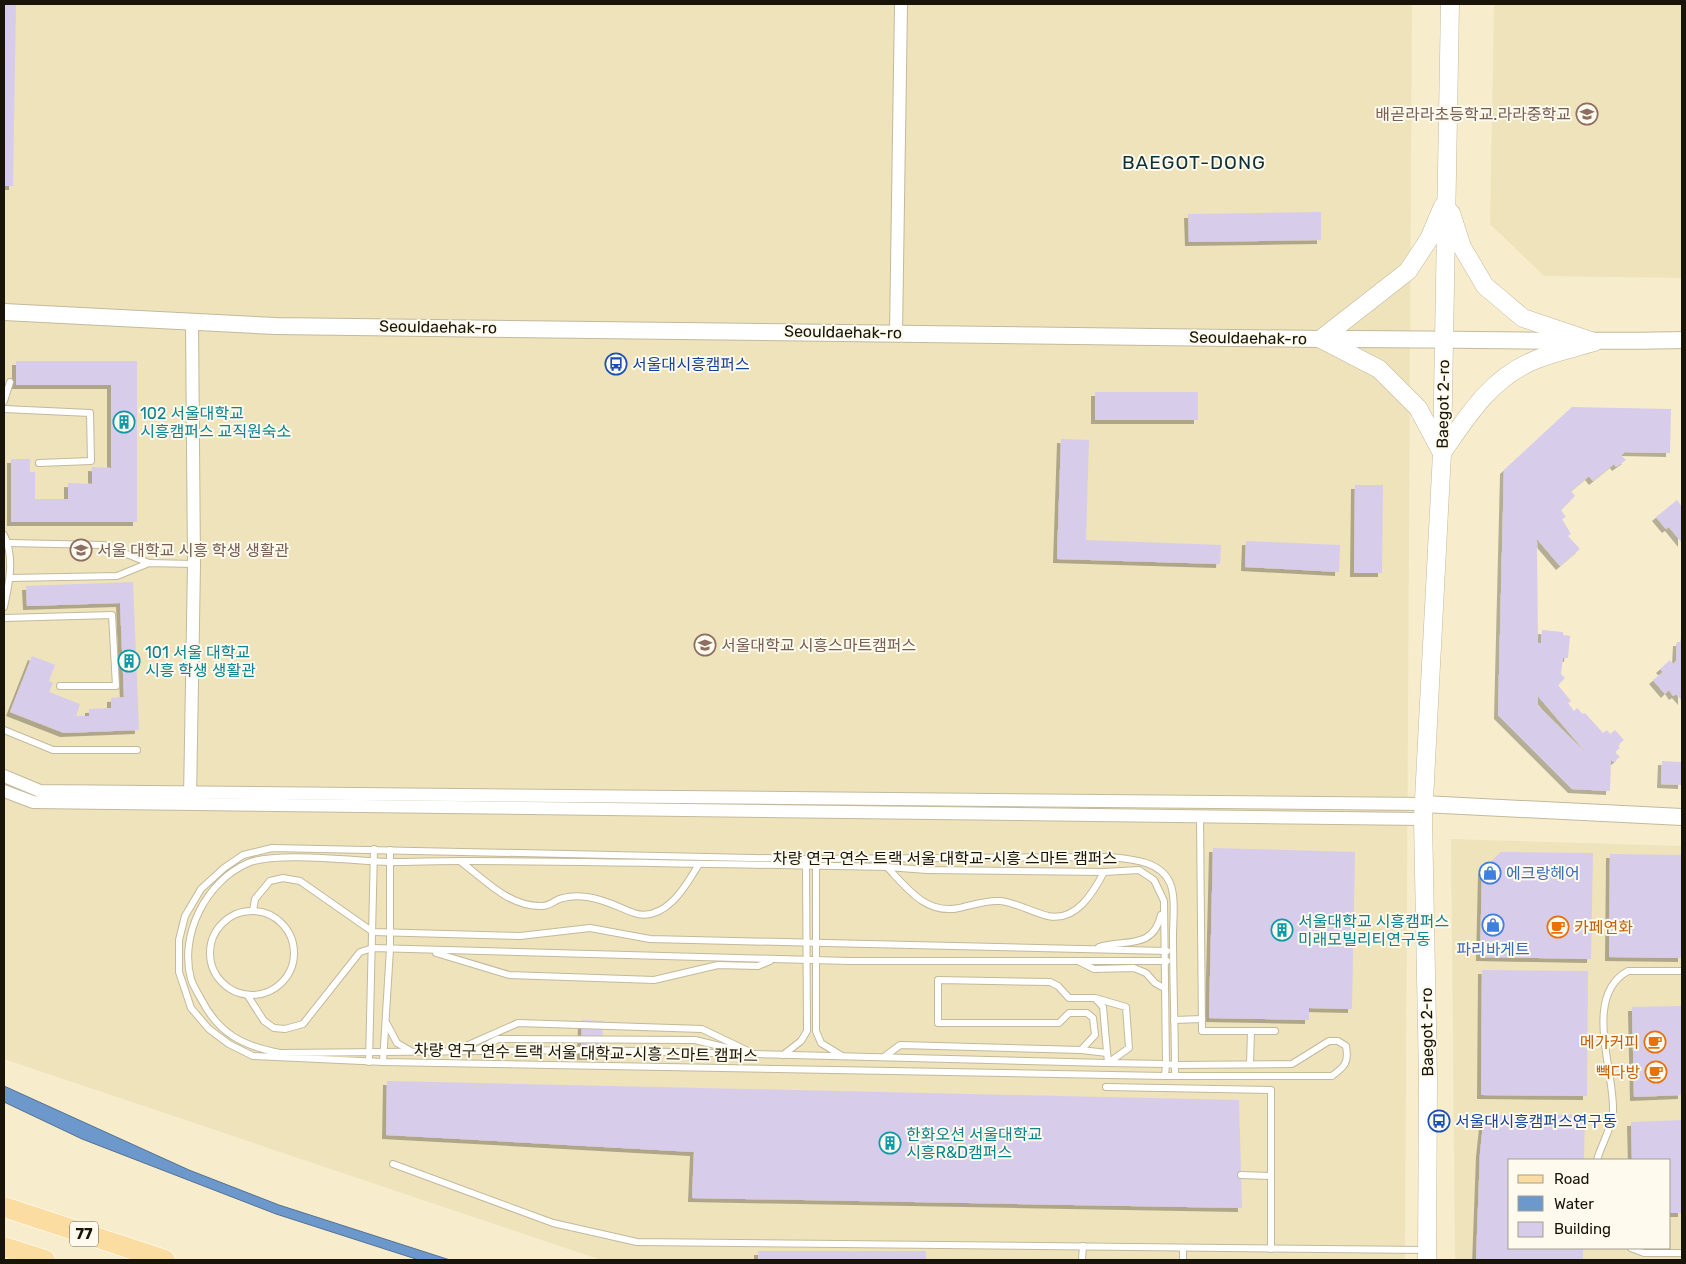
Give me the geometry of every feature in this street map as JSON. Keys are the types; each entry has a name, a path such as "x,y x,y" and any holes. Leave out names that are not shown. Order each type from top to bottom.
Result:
{"main road":[{"name":"Baegot 2-ro","path":"1427,1255 1428,1079 1423,811 1442,453 1450,4"},
{"path":"1446,198 1429,239 1408,271 1321,339 1379,369 1418,408 1442,453 1480,398 1492,386 1513,371 1536,359 1594,342"},
{"path":"1446,198 1462,247 1485,286 1523,318 1594,342"},
{"name":"77","path":"4,1207 165,1260"},
{"path":"4,1247 45,1260"}],"street":[{"path":"896,333 902,4"},
{"name":"Seouldaehak-ro","path":"4,312 275,326 1321,339 1444,338 1594,342 1682,340"},
{"path":"189,804 192,792 194,564 192,322"},
{"path":"4,776 40,791 1423,811 1682,817"},
{"path":"4,790 33,802 1200,816 1423,811"}],"lane":[{"path":"4,401 10,382"},
{"path":"4,408 90,413 91,462 39,463"},
{"path":"4,535 8,543 10,578 4,606"},
{"path":"8,543 104,545 149,563 194,564"},
{"path":"10,578 117,576 149,563"},
{"path":"4,618 112,615 116,686 60,686"},
{"path":"4,730 53,750 137,750"},
{"path":"1200,816 1202,1031 1275,1031"},
{"name":"차량 연구 연수 트랙 서울 대학교-시흥 스마트 캠퍼스","path":"806,862 374,849 272,848 243,855 224,868 201,889 185,916 179,940 179,972 191,1008 208,1029 229,1044 253,1056 369,1062 1165,1076 1332,1076 1346,1066 1348,1058 1346,1046 1338,1041 1330,1041 1292,1064 1250,1064"},
{"path":"369,1062 374,849"},
{"path":"384,1062 390,949 390,850"},
{"name":"차량 연구 연수 트랙 서울 대학교-시흥 스마트 캠퍼스","path":"1109,857 1132,859 1153,867 1170,882 1175,1065 590,1050 453,1052 370,1050 280,1053 256,1048 229,1035 207,1011 191,980 188,948 194,920 211,893 229,875 249,863 271,858 374,861 699,864 1109,857"},
{"path":"460,861 514,902 544,906 563,898 587,897 614,903 636,914 655,912 671,903 682,893 699,864"},
{"path":"783,1055 801,1040 807,1031 806,862"},
{"path":"843,1056 822,1043 816,1031 816,862 927,870 1104,872 1139,870 1154,880 1164,901 1165,1076"},
{"path":"887,867 923,903 941,910 957,909 992,900 1008,902 1048,916 1061,916 1075,911 1086,902 1104,872"},
{"path":"253,911 255,899 270,881 283,878 300,881 373,932 520,936 590,928 650,939 1173,951"},
{"path":"1094,949 1110,944 1145,940 1153,933 1160,922 1164,901"},
{"path":"253,911 272,916 283,924 290,936 294,950 293,963 288,976 278,987 266,994 248,996 226,987 216,977 211,964 209,950 212,936 220,925 231,916 253,911"},
{"path":"248,996 264,1021 274,1028 285,1029 303,1024 360,952 373,948 806,961 1173,961"},
{"path":"428,951 509,976 654,980 718,965 758,966 775,960"},
{"path":"1078,961 1094,969 1134,968 1146,973 1154,983 1164,988"},
{"path":"1597,1159 1613,1116 1613,1091 1603,1036 1607,995 1614,983 1628,971 1682,971"},
{"path":"1081,1050 1095,1035 1093,1018 1087,1013 1069,1013 1059,1023 938,1023 938,980 1050,982 1058,986 1069,998 1095,998 1126,1007 1129,1048 1108,1063 1103,1007 1095,998"},
{"path":"1174,1020 1202,1019"},
{"path":"386,1022 397,1043 410,1051"},
{"path":"453,1052 518,1023 702,1028 754,1054"},
{"path":"1176,1075 1175,1065 1250,1064 1251,1031"},
{"path":"475,1051 498,1039 695,1040 754,1054"},
{"path":"883,1057 900,1045 1081,1050 1107,1053"},
{"path":"1106,1087 1271,1090 1271,1249"},
{"path":"394,1164 553,1223 637,1242 1271,1249 1427,1255"},
{"path":"1241,1175 1271,1176"},
{"path":"1082,1260 1083,1246"},
{"path":"1183,1248 1184,1260"},
{"path":"1634,1249 1644,1253 1682,1253"}],"shaded area":[{"name":"서울대학교 시흥스마트캠퍼스","path":"4,4 1412,4 1405,1260 601,1260 4,1059"},
{"name":"배곧라라초등학교.라라중학교","path":"1494,4 1682,4 1682,278 1544,276 1490,224"},
{"path":"1451,839 1682,846 1682,1260 1455,1260"}],"water":[{"path":"4,1086 189,1170 279,1205 450,1260 419,1260 276,1214 82,1139 4,1102"}],"building":[{"path":"4,4 16,4 13,186 4,186"},
{"path":"1321,212 1321,240 1189,242 1188,214"},
{"name":"102 서울대학교 시흥캠퍼스 교직원숙소","path":"16,361 137,361 137,522 11,522 11,459 30,459 30,472 35,472 35,499 68,499 68,483 92,484 92,467 111,468 111,385 16,385"},
{"path":"1095,392 1198,392 1198,420 1095,420"},
{"path":"1572,407 1671,409 1670,453 1625,452 1621,455 1626,460 1616,467 1614,464 1593,481 1589,476 1571,491 1575,496 1561,510 1566,517 1562,519 1571,534 1568,536 1580,549 1560,566 1537,539 1538,643 1541,643 1542,630 1563,632 1563,635 1570,636 1568,658 1563,658 1561,674 1565,678 1558,685 1571,701 1568,703 1574,711 1577,708 1583,714 1585,713 1603,733 1607,730 1610,734 1615,730 1624,740 1618,745 1620,748 1615,752 1620,757 1614,762 1611,760 1610,791 1572,789 1498,715 1504,470","holes":["1538,696 1588,755 1538,706"]},
{"path":"1061,439 1089,440 1086,540 1221,545 1220,564 1057,559"},
{"path":"1355,485 1383,485 1382,573 1354,573"},
{"path":"1677,500 1682,507 1682,543 1669,527 1666,529 1656,517"},
{"path":"1246,541 1340,545 1339,572 1245,567"},
{"name":"101 서울 대학교 시흥 학생 생활관","path":"133,582 139,730 64,733 10,712 32,656 55,665 49,681 53,683 49,692 80,704 76,716 89,716 89,709 111,708 111,698 124,697 120,603 27,606 26,586"},
{"path":"1681,638 1682,701 1676,694 1673,696 1669,690 1665,694 1653,680 1663,672 1660,669 1670,660 1673,664 1676,661 1677,642 1680,642"},
{"path":"1662,761 1682,762 1682,785 1661,784"},
{"name":"서울대학교 시흥캠퍼스 미래모빌리티연구동","path":"1213,848 1355,852 1352,1009 1309,1008 1309,1020 1209,1018"},
{"path":"1501,852 1593,853 1591,959 1480,957 1482,870"},
{"path":"1610,854 1682,855 1682,958 1609,957"},
{"path":"1482,970 1588,971 1587,1096 1481,1095"},
{"path":"1682,1006 1682,1095 1634,1097 1632,1007"},
{"path":"582,1020 603,1021 602,1056 581,1056"},
{"name":"한화오션 서울대학교 시흥R&D캠퍼스","path":"387,1081 1239,1100 1242,1208 692,1198 694,1152 386,1135"},
{"path":"1484,1115 1585,1115 1584,1159 1508,1159 1508,1249 1583,1249 1583,1260 1476,1260 1480,1153"},
{"path":"1682,1120 1682,1213 1671,1213 1671,1159 1632,1159 1631,1122"},
{"path":"758,1251 926,1251 926,1260 758,1260"}],"place":[{"name":"배곧라라초등학교.라라중학교","path":"1587,114"},
{"name":"서울대시흥캠퍼스","path":"616,364"},
{"name":"102 서울대학교 시흥캠퍼스 교직원숙소","path":"124,422"},
{"name":"서울 대학교 시흥 학생 생활관","path":"81,550"},
{"name":"서울대학교 시흥스마트캠퍼스","path":"705,645"},
{"name":"101 서울 대학교 시흥 학생 생활관","path":"129,661"},
{"name":"에크랑헤어","path":"1490,873"},
{"name":"파리바게트","path":"1493,925"},
{"name":"카페연화","path":"1558,927"},
{"name":"서울대학교 시흥캠퍼스 미래모빌리티연구동","path":"1282,930"},
{"name":"메가커피","path":"1655,1042"},
{"name":"빽다방","path":"1656,1072"},
{"name":"서울대시흥캠퍼스연구동","path":"1439,1121"},
{"name":"한화오션 서울대학교 시흥R&D캠퍼스","path":"890,1143"}],"district":[{"name":"BAEGOT-DONG","path":"1194,162"}]}
